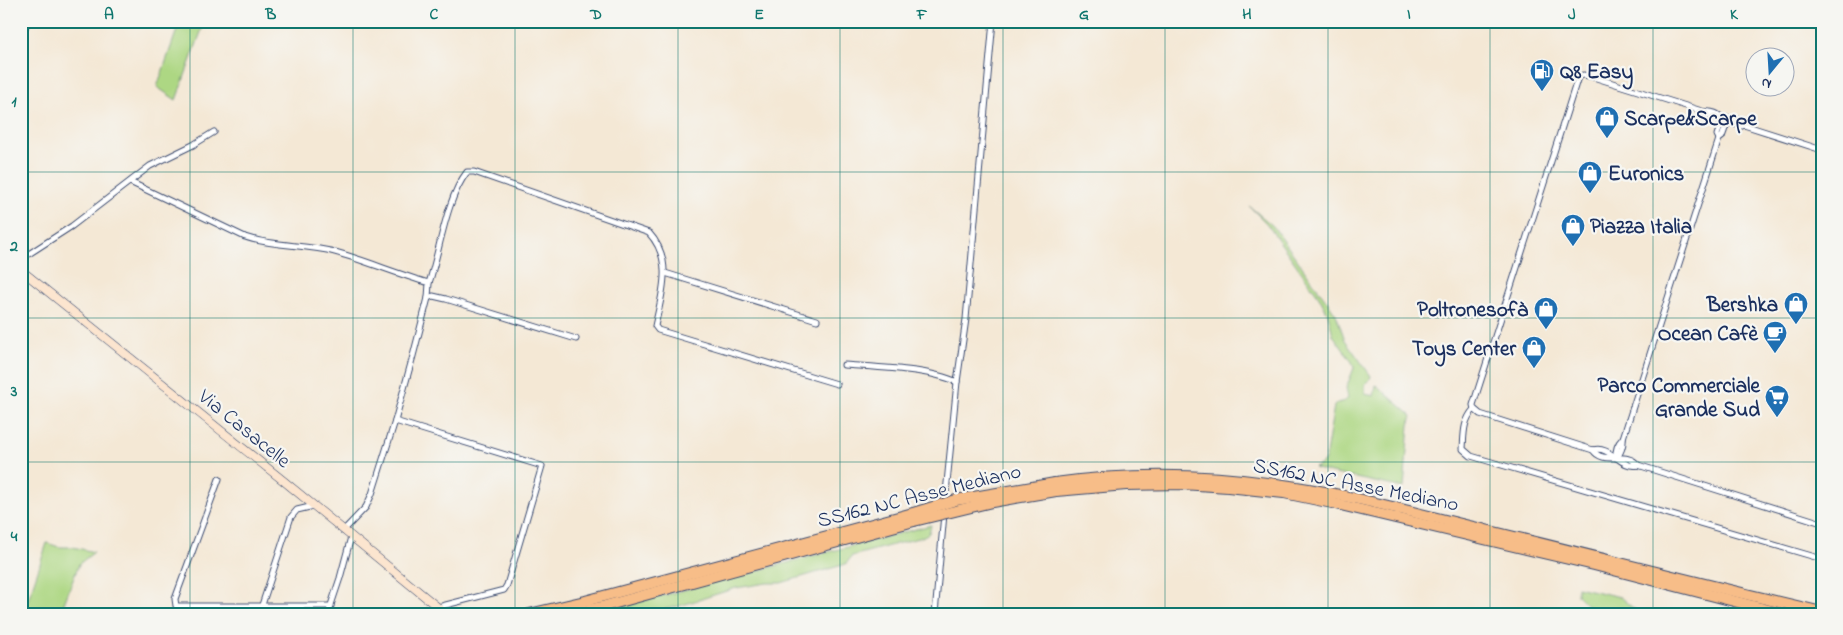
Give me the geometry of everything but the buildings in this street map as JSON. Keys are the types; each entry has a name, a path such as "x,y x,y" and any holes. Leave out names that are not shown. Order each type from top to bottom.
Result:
{"highway":[{"name":"SS162 NC Asse Mediano","path":"528,614 585,602 913,517 992,502 1056,487 1126,485 1176,480 1284,493 1398,513 1497,538 1822,612"},
{"name":"SS162 NC Asse Mediano","path":"570,614 605,606 913,517"},
{"name":"SS162 NC Asse Mediano","path":"1497,538 1784,614"}],"street":[{"path":"21,36 28,21"},
{"path":"935,614 957,382 966,319 993,21"},
{"path":"1822,150 1590,76 1583,75 1578,77 1474,400 1474,410 1468,416 1464,425 1464,449 1471,456 1822,559"},
{"path":"1725,119 1726,126 1722,137 1719,139 1623,438 1618,442 1615,452 1617,458 1622,463 1633,466 1638,465 1822,523"},
{"path":"21,259 72,226 150,166 193,145 214,132"},
{"path":"344,531 366,506 372,494 395,421 447,218 461,180 467,172 474,172 649,233 661,250 664,273 655,326 658,330 837,384"},
{"path":"130,182 261,242 303,246 335,252 429,283"},
{"name":"Via Casacelle","path":"21,270 446,614"},
{"path":"664,273 818,320"},
{"path":"428,298 433,296 446,298 576,339"},
{"path":"844,365 917,372 950,378 957,382"},
{"path":"1474,410 1480,414 1593,450 1596,454 1610,459 1617,458"},
{"path":"395,421 542,466 507,586 504,590 438,607"},
{"path":"219,479 175,604 180,606 331,606"},
{"path":"262,606 291,517 297,510 314,506"},
{"path":"328,614 351,537"}],"green space":[{"path":"180,21 205,21 176,100 157,87"},
{"path":"1249,206 1273,226 1336,314 1345,340 1371,376 1365,384 1365,394 1374,396 1376,385 1412,416 1409,425 1404,488 1314,468 1325,460 1334,406 1348,398 1346,388 1354,368 1352,362 1333,335 1328,314 1319,297 1267,224"},
{"path":"931,525 929,533 922,537 852,556 846,564 781,583 767,583 736,588 679,606 644,614 593,614"},
{"path":"47,543 59,547 73,547 94,552 79,564 60,614 21,614 21,607 26,606"},
{"path":"1577,587 1620,597 1640,614 1596,614 1577,595"}],"place":[{"name":"Q8 Easy","path":"1542,92"},
{"name":"Scarpe&Scarpe","path":"1607,139"},
{"name":"Euronics","path":"1590,194"},
{"name":"Piazza Italia","path":"1573,247"},
{"name":"Bershka","path":"1796,325"},
{"name":"Poltronesofà","path":"1546,330"},
{"name":"Ocean Cafè","path":"1775,354"},
{"name":"Toys Center","path":"1534,369"},
{"name":"Parco Commerciale Grande Sud","path":"1777,418"}]}
